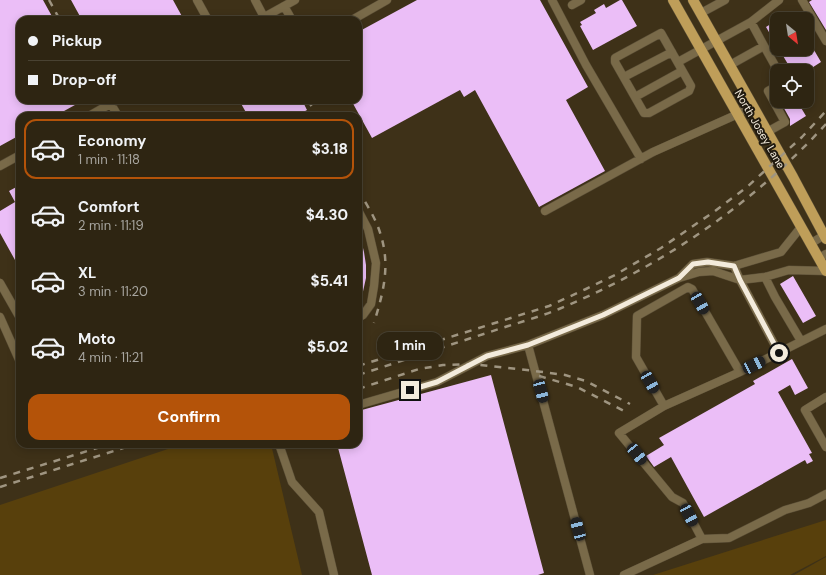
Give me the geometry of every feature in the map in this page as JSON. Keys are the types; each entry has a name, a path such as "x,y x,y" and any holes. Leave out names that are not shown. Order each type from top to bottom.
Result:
{"main road":[{"name":"North Josey Lane","path":"673,0 810,244 822,256 826,271"},
{"name":"North Josey Lane","path":"693,0 825,236"}],"street":[{"path":"198,0 206,16"},
{"path":"254,0 261,16"},
{"path":"267,16 295,0"},
{"path":"359,16 388,0"},
{"path":"552,0 586,65 640,159"},
{"path":"572,5 581,0"},
{"path":"701,13 723,0"},
{"path":"678,62 717,42 751,22 779,0"},
{"path":"802,0 826,41"},
{"path":"284,6 290,16"},
{"path":"751,22 774,64"},
{"path":"661,33 678,62 691,86 689,91 649,114 644,113 615,62 615,58 661,33"},
{"path":"730,65 764,46"},
{"path":"624,78 672,52"},
{"path":"635,97 682,71"},
{"path":"96,112 110,104"},
{"path":"545,211 640,159 738,114 752,105"},
{"path":"767,132 785,122 777,108"},
{"path":"0,166 16,157"},
{"path":"362,218 368,229 376,263 371,304 362,316"},
{"path":"679,278 693,264 708,262 734,266 781,252 801,227"},
{"path":"810,244 825,236"},
{"path":"734,266 779,353"},
{"path":"362,404 437,382 487,356 528,345 603,315 679,278 699,272 713,270 740,280 765,277 789,270 826,271"},
{"path":"765,277 775,297 802,341"},
{"path":"0,283 16,311"},
{"path":"664,406 636,357 636,316 688,286 692,290 740,372"},
{"path":"0,317 16,353"},
{"path":"702,539 683,504 672,497 619,433 664,406 740,372 826,328"},
{"path":"528,345 590,575"},
{"path":"826,397 805,410 826,447"},
{"path":"280,448 292,482 320,512 334,575"},
{"path":"624,575 702,539 729,538 785,510 809,502 826,494"}],"shaded area":[{"path":"171,448 272,448 302,575 0,575 0,505"},
{"path":"826,520 826,556 790,575 653,575"},
{"path":"826,557 826,575 794,575"}],"building":[{"path":"0,0 43,0 52,16 16,16 16,104 77,104 62,112 16,112 16,137 0,146"},
{"path":"71,0 173,0 182,16 80,16"},
{"path":"417,0 540,0 588,87 566,100 605,171 539,207 475,90 464,97 460,90 372,138 362,120 362,112 358,112 353,104 362,104 362,30"},
{"path":"622,0 637,26 593,50 580,26 582,25 580,22 596,13 594,10 604,4 606,8"},
{"path":"812,0 826,0 826,30 809,2"},
{"path":"770,24 770,34 766,27"},
{"path":"814,50 821,62 814,66 814,64 788,64 783,56 814,56"},
{"path":"241,104 304,104 307,110 303,112 246,112"},
{"path":"784,108 801,108 806,116 790,126 790,119"},
{"path":"16,187 16,262 0,233 0,211 15,202 9,191"},
{"path":"362,244 366,265 366,278 362,296"},
{"path":"793,276 816,316 803,323 780,284"},
{"path":"792,359 808,388 795,395 790,385 778,392 812,453 809,454 813,461 807,464 805,460 704,517 671,457 654,467 646,456 664,445 659,438 755,384 753,381"},
{"path":"491,375 544,573 538,575 372,575 338,448 362,448 362,410"}],"railway":[{"path":"49,0 58,16"},
{"path":"310,104 315,112"},
{"path":"362,365 549,306 615,275 661,248 747,187 802,137 826,111"},
{"path":"362,374 551,312 633,274 703,231 736,207 767,181 826,124"},
{"path":"362,197 376,222 384,248 384,285 374,323"},
{"path":"362,388 419,369 443,365 472,364 565,375 586,381 630,404"},
{"path":"539,376 577,387 624,411"},
{"path":"0,478 97,448"},
{"path":"0,487 123,448"}],"route":[{"path":"410,390 437,382 487,356 528,345 603,315 679,278 693,264 708,262 734,266 779,353"}]}
